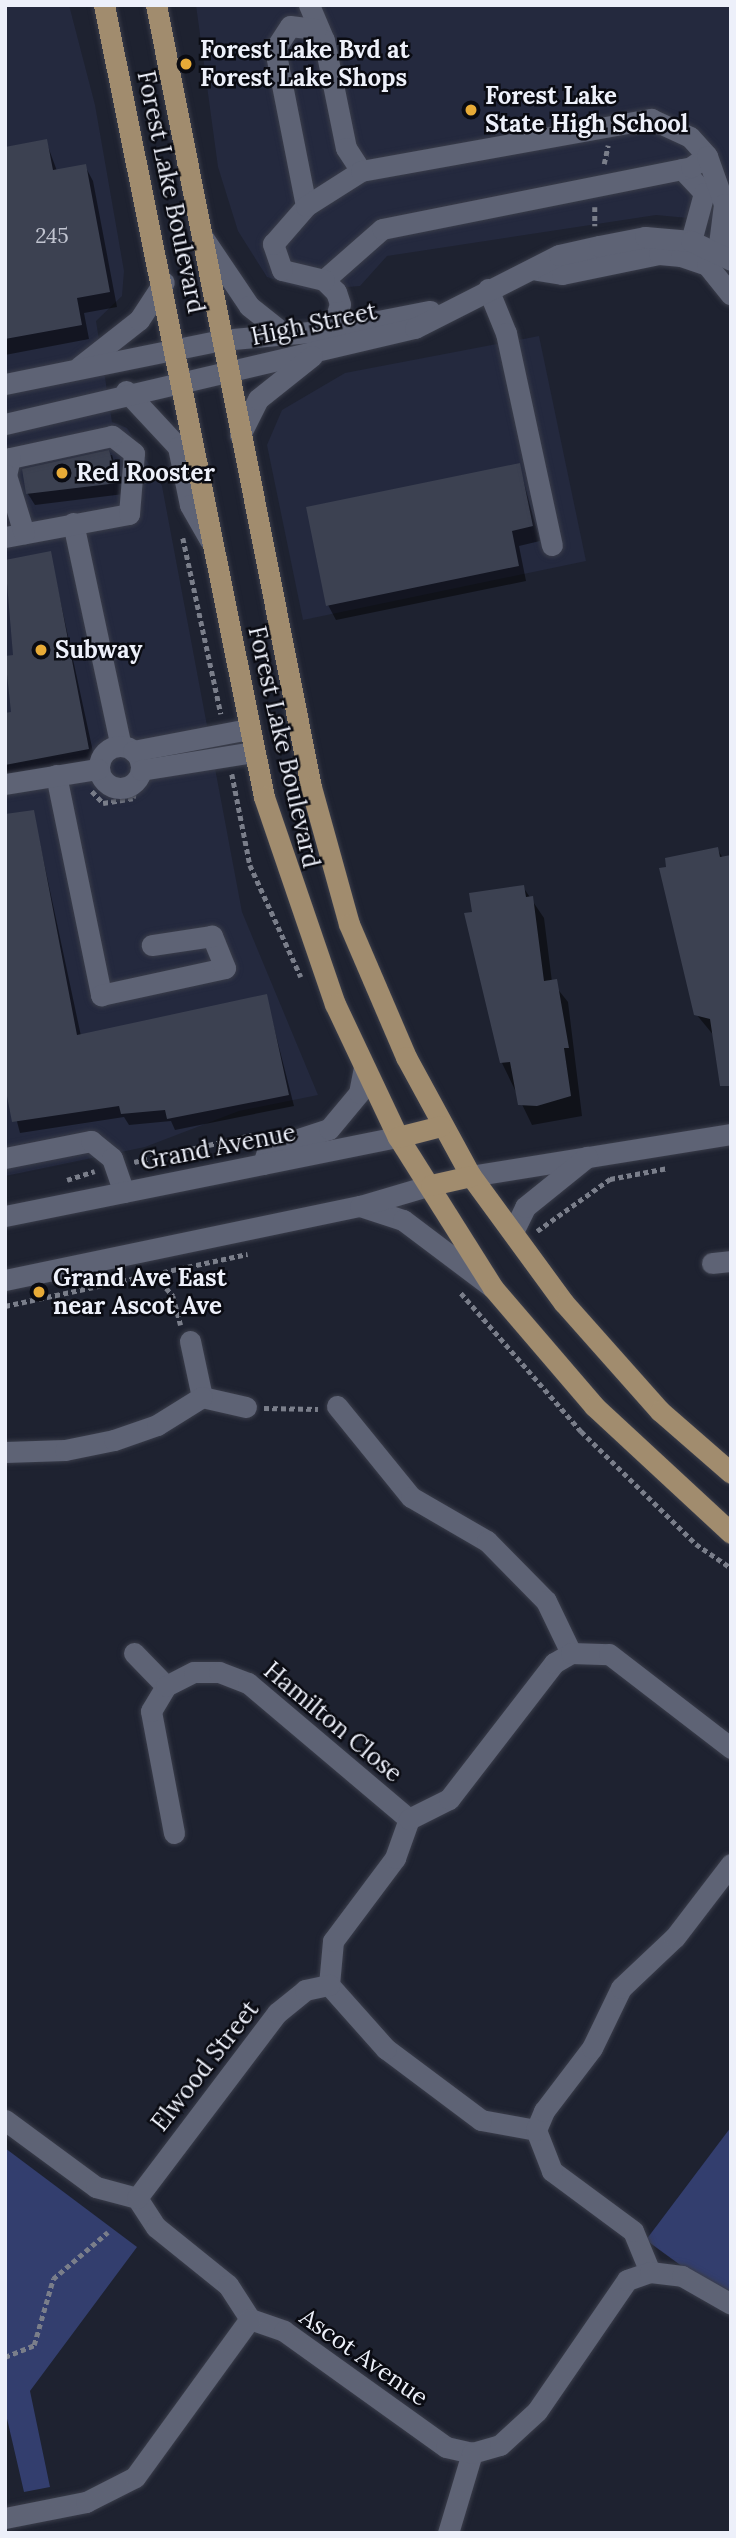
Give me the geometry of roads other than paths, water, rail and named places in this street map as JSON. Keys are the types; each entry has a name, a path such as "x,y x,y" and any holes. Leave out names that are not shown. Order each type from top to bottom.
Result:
{"main road":[{"name":"Forest Lake Boulevard","path":"104,5 164,282 248,729 293,898 364,1068 398,1137 494,1288 594,1406 731,1533"},
{"name":"Forest Lake Boulevard","path":"156,5 240,435 335,876 386,1016 441,1126 471,1175 564,1303 660,1411 731,1473"},
{"name":"Grand Avenue","path":"398,1137 441,1126"},
{"path":"431,1185 471,1175"}],"street":[{"path":"296,5 290,26 275,49 306,206"},
{"path":"309,5 346,148 361,172"},
{"path":"290,26 316,29"},
{"path":"708,156 682,169 382,229 324,280 292,276 274,259 272,244 306,206 361,172 631,118 671,125 708,156 720,205 725,256"},
{"path":"682,169 704,193 720,205"},
{"path":"691,241 720,205"},
{"path":"202,236 249,306 283,333"},
{"name":"High Street","path":"5,424 126,391 227,368 314,355 415,328 488,289 537,270 559,255 645,237 691,241 725,256"},
{"name":"High Street","path":"537,270 562,274 659,254 681,256 707,265 731,295"},
{"path":"324,280 340,304 332,331"},
{"path":"75,370 139,320 164,282"},
{"path":"488,289 506,333 552,545"},
{"name":"High Street","path":"5,384 222,340 332,331 453,307"},
{"path":"240,435 258,400 314,355"},
{"path":"126,391 178,447 190,505 213,544"},
{"path":"112,436 122,440 134,453 129,514 73,523 15,535 6,465 20,451 112,436"},
{"path":"73,523 134,762 130,787 116,788 98,769"},
{"path":"134,762 248,729"},
{"path":"98,769 102,755 134,762 253,752"},
{"path":"5,784 98,769"},
{"path":"56,775 102,995 225,968 212,936 152,945"},
{"path":"263,1164 268,1149 329,1129 359,1093 364,1068"},
{"path":"471,1175 731,1134"},
{"name":"Grand Avenue","path":"5,1216 398,1137"},
{"path":"5,1158 91,1141 115,1166 124,1192"},
{"path":"513,1232 525,1207 589,1156"},
{"path":"5,1280 360,1206 431,1185"},
{"path":"360,1206 403,1220 494,1288"},
{"path":"190,1341 201,1397"},
{"path":"5,1452 114,1440 157,1425 201,1397 246,1406"},
{"path":"337,1406 411,1497 488,1541 546,1601 571,1653"},
{"path":"134,1653 166,1686 151,1711 174,1833"},
{"path":"536,2130 481,2120 450,2101 386,2049 329,1985 333,1941 395,1858 409,1819 449,1799 554,1663 571,1653 609,1654 731,1748"},
{"name":"Hamilton Close","path":"166,1686 194,1672 219,1672 248,1683 409,1819"},
{"path":"536,2130 592,2048 621,1988 675,1937 731,1864"},
{"name":"Elwood Street","path":"137,2198 277,2014 304,1990 329,1985"},
{"path":"5,2120 96,2187 137,2198 156,2227 228,2284 250,2319 135,2477 86,2502 5,2518"},
{"path":"536,2130 552,2171 634,2231 650,2272"},
{"path":"448,2533 472,2453 500,2445 537,2411 610,2299 627,2280 650,2272 682,2276 731,2304"},
{"name":"Ascot Avenue","path":"250,2319 284,2331 446,2447 472,2453"}],"place":[{"name":"Forest Lake Bvd at Forest Lake Shops","path":"186,64"},
{"name":"Forest Lake State High School","path":"471,110"},
{"name":"Red Rooster","path":"62,473"},
{"name":"Subway","path":"41,650"},
{"name":"Grand Ave East near Ascot Ave","path":"39,1292"}]}
